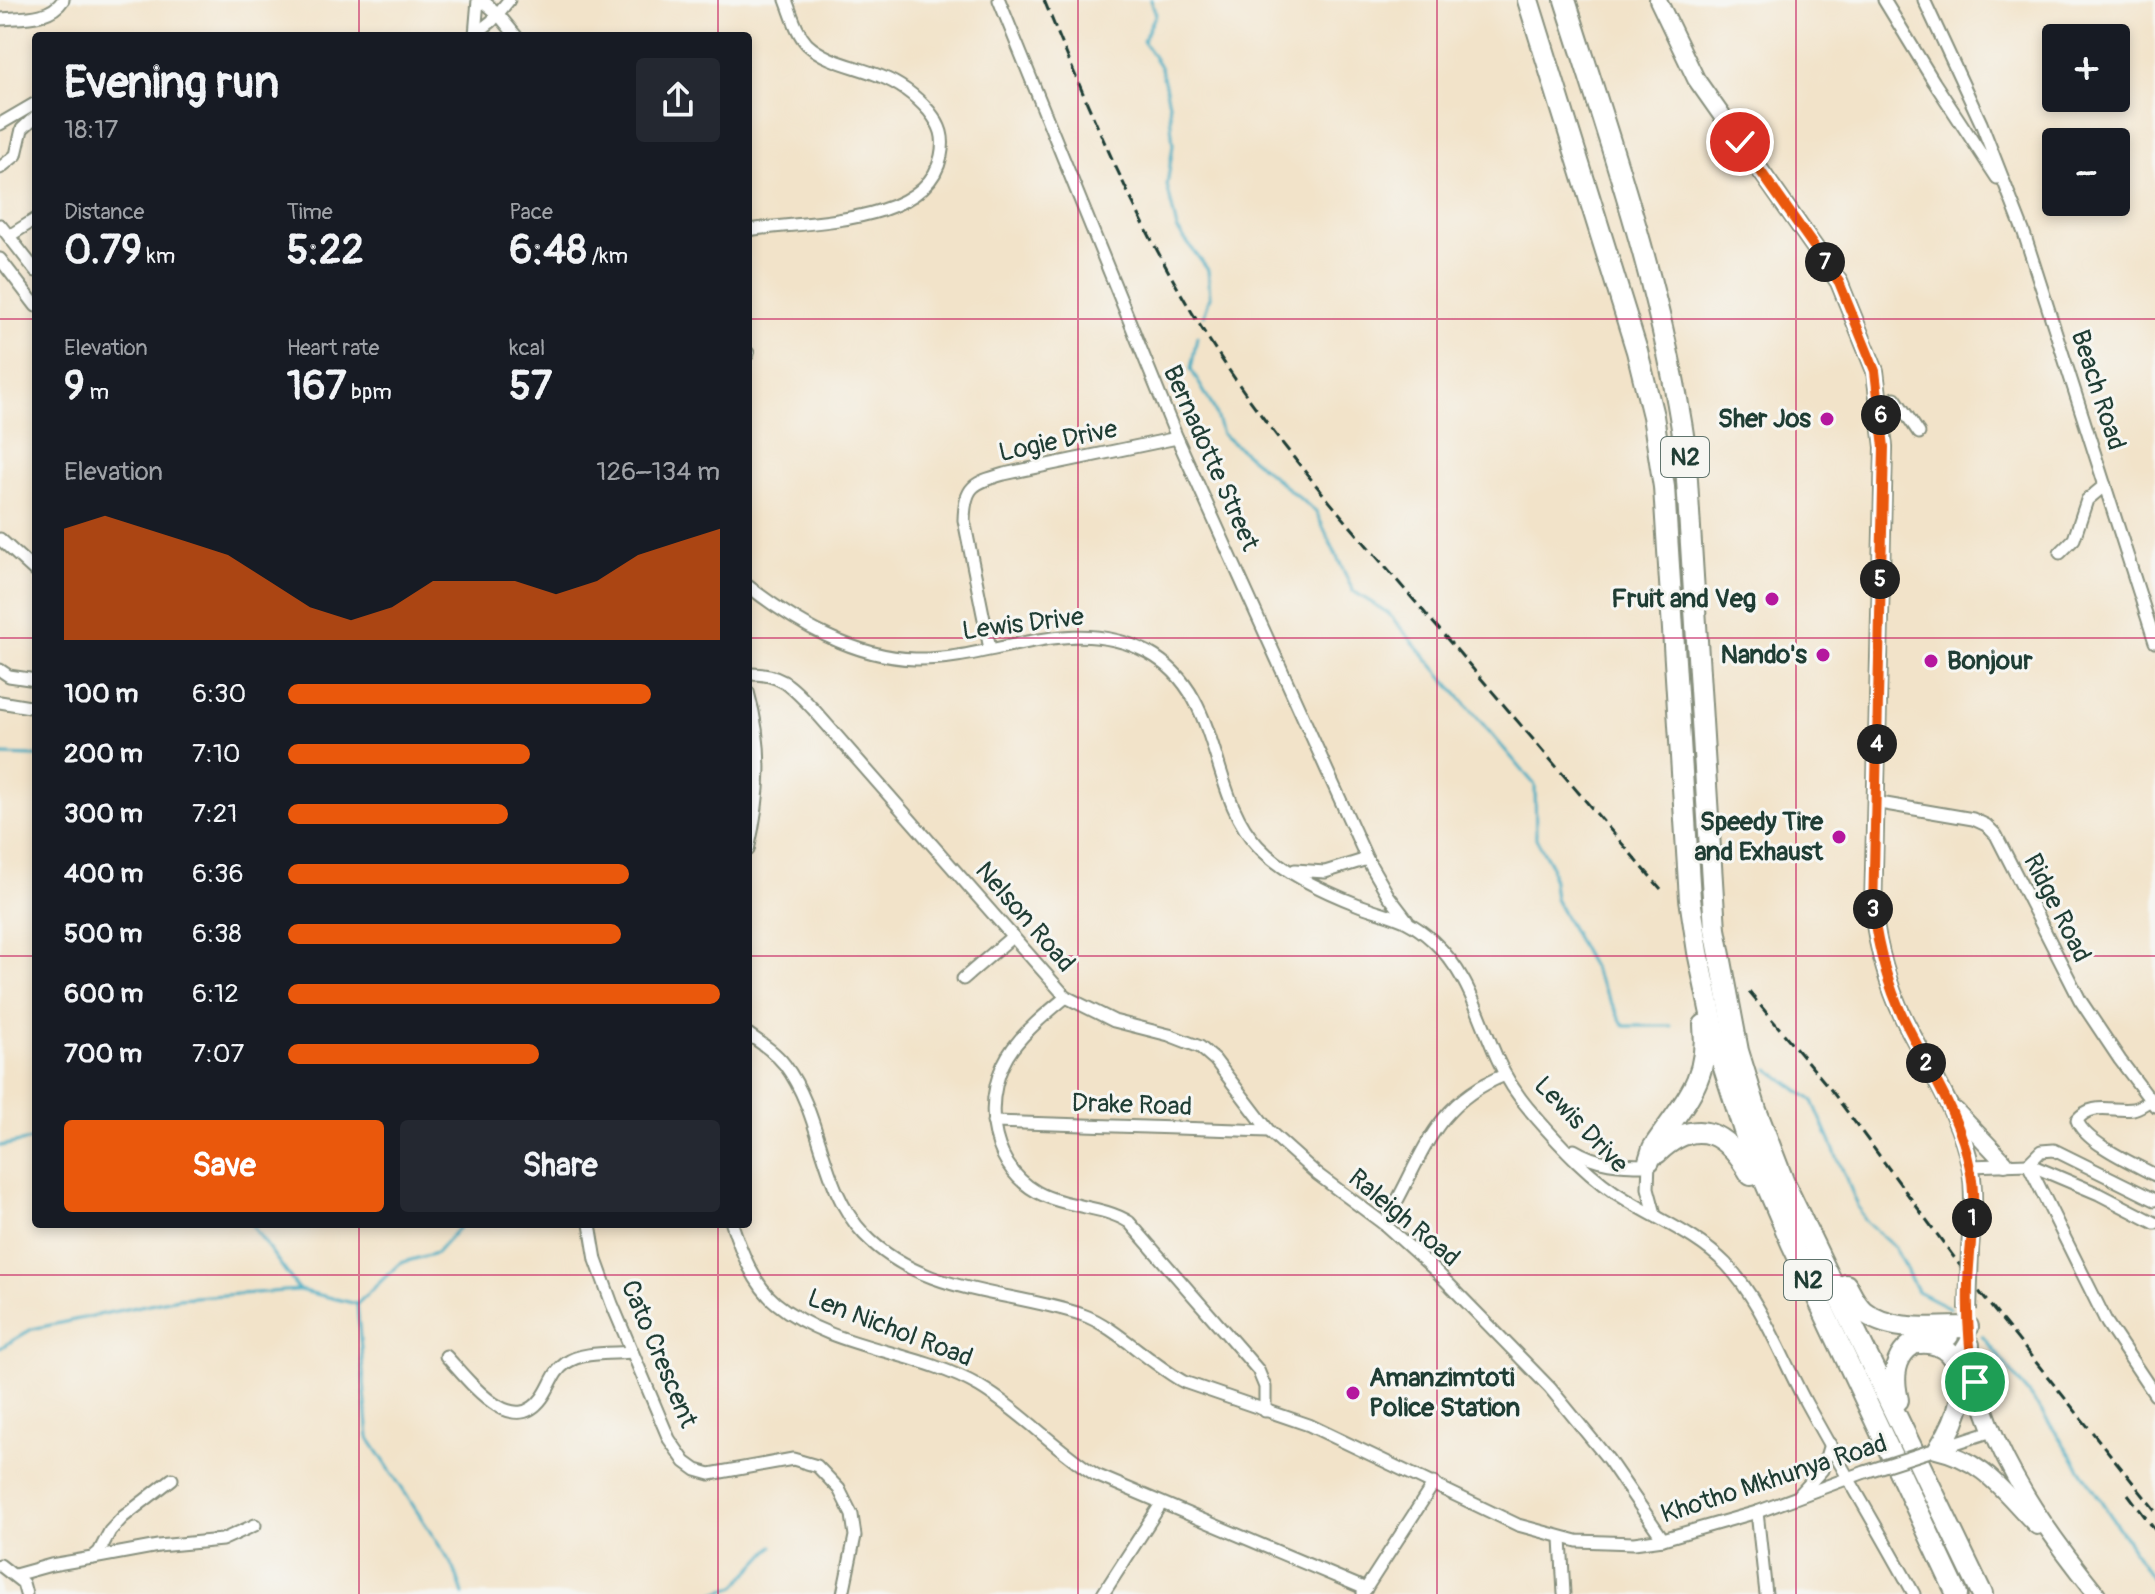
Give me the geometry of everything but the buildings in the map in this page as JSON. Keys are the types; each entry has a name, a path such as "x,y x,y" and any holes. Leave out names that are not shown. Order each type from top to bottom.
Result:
{"highway":[{"name":"N2","path":"1528,0 1637,351 1653,416 1664,487 1693,925 1719,1052 1746,1137 1792,1244 1957,1594"},
{"name":"N2","path":"1565,0 1645,257 1675,381 1685,448 1715,929 1738,1051 1766,1137 1815,1249 1982,1594"},
{"path":"1648,1163 1653,1148 1693,1091 1704,1064 1705,1040 1693,925"},
{"path":"1648,1163 1681,1135 1706,1132 1715,1136 1737,1151 1792,1244"},
{"path":"1766,1137 1863,1311 1898,1325 1968,1330"},
{"path":"1907,1435 1894,1375 1899,1357 1932,1337 1968,1330"},
{"path":"1935,1449 1952,1429 1959,1406 1960,1372 1968,1330"},
{"path":"1916,1344 1930,1343 1944,1348 1960,1372"}],"main road":[{"path":"1658,0 1696,79 1839,282 1875,371 1884,447 1874,802 1873,911 1879,952 1902,1015 1945,1098 1970,1166 1973,1201 1968,1330 1975,1382 1992,1431 2038,1517 2097,1594"},
{"path":"1945,1098 2005,1163"},
{"path":"1935,1449 1967,1460 1986,1472 2058,1546"}],"street":[{"path":"0,19 42,15 54,10 63,0"},
{"path":"475,32 480,0 498,14 513,32"},
{"path":"477,32 509,0"},
{"path":"752,229 875,213 895,207 913,197 930,180 940,162 944,143 939,124 910,93 882,77 823,54 808,44 798,32 786,0"},
{"name":"Bernadotte Street","path":"999,0 1177,438 1367,859 1408,921"},
{"name":"Beach Road","path":"1884,0 2011,198"},
{"name":"Beach Road","path":"1924,0 1981,123 2011,198 2155,642"},
{"path":"0,124 32,105"},
{"path":"0,168 16,155 22,129 32,122"},
{"path":"1965,130 1981,123"},
{"path":"9,236 32,222"},
{"path":"0,225 32,264"},
{"path":"0,259 32,301"},
{"path":"1895,398 1919,433"},
{"name":"Logie Drive","path":"990,649 964,520 964,506 970,489 978,482 1004,474 1177,438"},
{"path":"2060,553 2074,539 2087,500 2105,485"},
{"path":"0,539 32,568"},
{"name":"Lewis Drive","path":"752,589 809,628 874,654 917,659 1045,638 1095,636 1124,643 1163,662 1177,675 1204,717 1235,809 1254,842 1272,860 1308,883 1408,921 1451,959 1465,980 1505,1075 1534,1115 1604,1184 1705,1245 1734,1273 1914,1594"},
{"path":"0,670 9,676 32,679"},
{"name":"Nelson Road","path":"752,674 781,678 791,686 1066,997 1034,1024 1002,1066 996,1085 993,1122 1001,1154 1032,1189 1057,1201 1117,1214 1142,1235 1258,1370 1265,1387 1265,1411"},
{"path":"0,702 32,707"},
{"path":"752,710 760,786 752,829"},
{"name":"Ridge Road","path":"1874,802 1973,819 1986,825 1996,835 2080,1000 2153,1103"},
{"path":"1290,869 1325,872 1367,859"},
{"path":"963,979 1013,936"},
{"name":"Raleigh Road","path":"1066,997 1106,1018 1200,1047 1215,1060 1269,1131 1317,1174 1384,1224 1436,1271 1550,1388 1608,1459 1663,1539"},
{"name":"Khotho Mkhunya Road","path":"752,1037 784,1065 804,1099 846,1211 861,1231 893,1260 926,1277 1086,1316 1166,1372 1197,1387 1309,1425 1518,1525 1561,1538 1604,1543 1663,1539 1757,1512 1865,1472 1992,1431"},
{"path":"1384,1224 1405,1190 1433,1131 1450,1109 1486,1083 1505,1075"},
{"path":"2153,1103 2132,1109 2094,1109 2077,1120 2091,1138 2155,1175"},
{"name":"Drake Road","path":"993,1122 1269,1131"},
{"path":"1554,1136 1591,1159 1609,1164 1648,1163 1648,1188 1655,1214"},
{"path":"2028,1164 2041,1151 2054,1150 2155,1200"},
{"path":"2028,1164 2107,1323 2155,1395"},
{"path":"1970,1166 2028,1164 2155,1223"},
{"path":"2045,1197 2054,1185 2071,1182"},
{"name":"Cato Crescent","path":"591,1228 596,1260 632,1352 669,1439 685,1462 696,1470 710,1474 793,1459 817,1466 839,1489 852,1515 855,1536 843,1594"},
{"name":"Len Nichol Road","path":"734,1228 761,1286 774,1302 790,1313 851,1341 942,1368 980,1386 1084,1468 1161,1504 1281,1552 1364,1592"},
{"path":"446,1356 480,1392 501,1408 512,1412 533,1408 543,1397 554,1374 579,1356 632,1352"},
{"path":"1797,1497 1822,1470 1830,1444"},
{"path":"92,1558 123,1517 172,1479"},
{"path":"1364,1592 1434,1483"},
{"path":"1103,1594 1161,1504"},
{"path":"1757,1512 1766,1594"},
{"path":"15,1575 51,1565 158,1546 222,1540 255,1525"},
{"path":"1561,1538 1564,1594"},
{"path":"0,1565 23,1583 26,1594"}],"waterway":[{"path":"1151,0 1156,14 1143,41 1161,68 1169,103 1173,145 1167,185 1177,229 1208,270 1210,297 1204,315"},
{"path":"1197,337 1191,369 1214,409 1222,434 1316,512 1353,591 1388,613 1535,785 1536,838 1551,865 1555,899 1624,1026 1671,1026"},
{"path":"0,755 32,756"},
{"path":"1769,1069 1813,1101 1864,1220 1895,1248 1917,1291 1950,1308"},
{"path":"0,1146 32,1140"},
{"path":"254,1228 299,1290 357,1304 369,1438 454,1568 463,1594"},
{"path":"357,1304 400,1263 436,1253 458,1228"},
{"path":"0,1348 32,1329 178,1298 299,1290"},
{"path":"1982,1336 2051,1426 2155,1583"},
{"path":"712,1594 736,1586 773,1546"}],"railway":[{"path":"1044,0 1127,191 1175,284 1231,373 1325,496 1661,889"},
{"path":"1749,992 1831,1090 1981,1294 2155,1510"},
{"path":"2128,1494 2155,1530"}],"place":[{"name":"Sher Jos","path":"1827,419"},
{"name":"Fruit and Veg","path":"1772,599"},
{"name":"Nando's","path":"1823,655"},
{"name":"Bonjour","path":"1931,661"},
{"name":"Speedy Tire and Exhaust","path":"1839,837"},
{"name":"Amanzimtoti Police Station","path":"1353,1393"}],"route":[{"path":"1740,142 1839,282 1875,371 1884,447 1873,911 1879,952 1891,990 1945,1098 1970,1166 1973,1201 1968,1338 1975,1382"}]}
